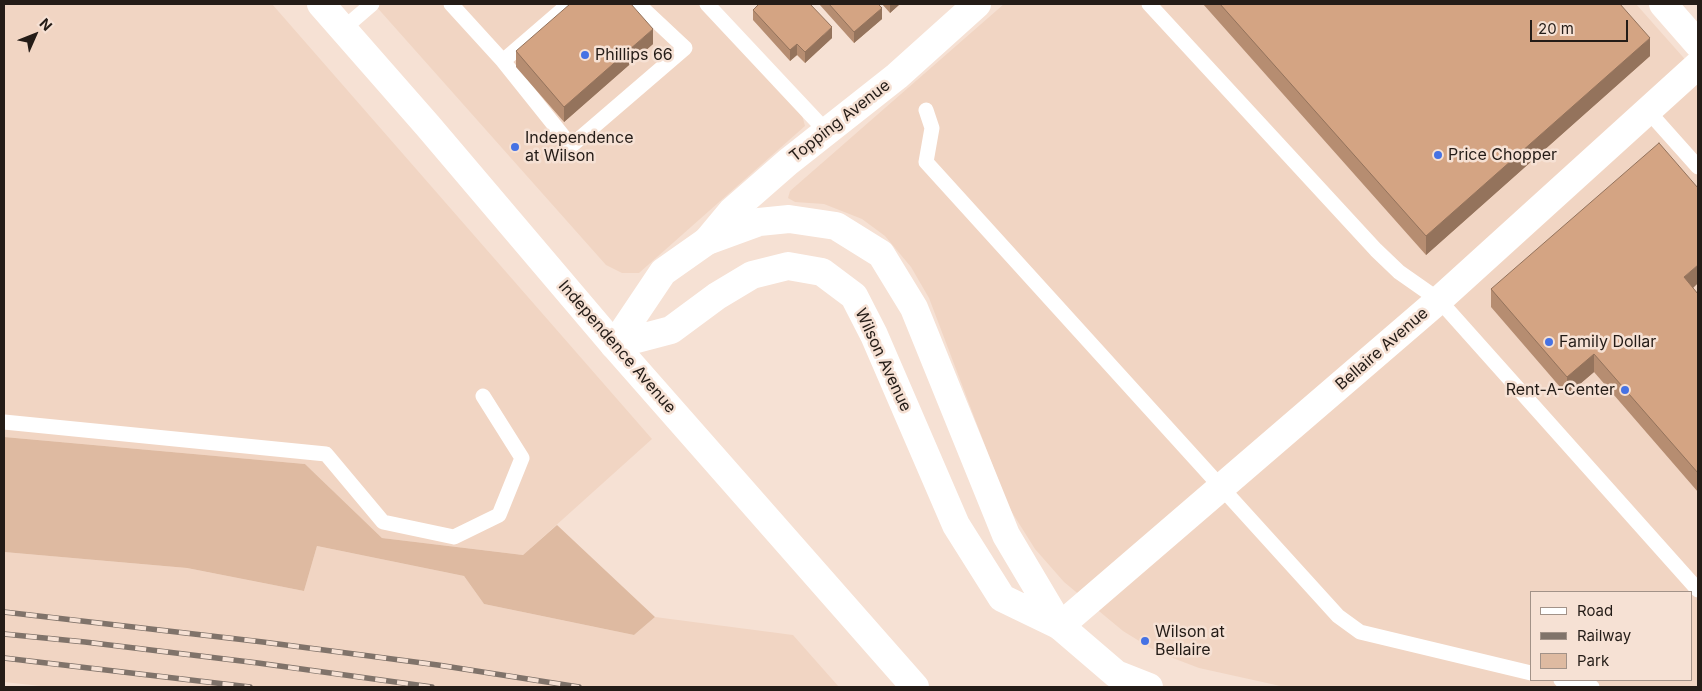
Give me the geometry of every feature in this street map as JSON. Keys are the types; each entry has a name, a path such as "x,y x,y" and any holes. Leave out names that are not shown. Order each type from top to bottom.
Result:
{"main road":[{"name":"Independence Avenue","path":"321,4 428,126 614,345 916,687"},
{"name":"Topping Avenue","path":"707,241 732,211 826,131 897,76 977,4"},
{"path":"1663,4 1698,44"},
{"name":"Bellaire Avenue","path":"1060,626 1439,300 1698,65"},
{"name":"Wilson Avenue","path":"614,345 663,272 707,241 759,222 790,219 836,226 881,254 914,308 1006,535 1060,626"},
{"name":"Wilson Avenue","path":"614,345 671,330 717,296 752,276 788,266 822,272 854,296 874,335 956,525 1002,598 1060,626 1116,674 1149,687"}],"lane":[{"path":"343,29 372,4"},
{"path":"451,4 503,61 572,146 685,48 638,4"},
{"path":"503,61 569,4"},
{"path":"707,4 826,131"},
{"path":"1149,4 1376,250 1399,272 1439,300 1698,590"},
{"path":"926,110 932,128 926,162 1338,616 1360,632 1530,673"},
{"path":"1648,112 1698,167"},
{"path":"4,422 326,454 383,522 454,537 499,515 522,458 483,396"},
{"path":"1565,681 1592,687"}],"shaded area":[{"path":"4,4 272,4 652,439 523,555 382,538 305,464 4,437"},
{"path":"374,4 698,4 802,115 805,126 639,273 622,273 606,265"},
{"path":"1004,4 1636,4 1698,74 1698,687 1285,687 1199,668 1157,652 1123,631 1064,582 1035,549 1008,506 929,298 911,267 885,236 862,219 824,204 795,202 788,198 790,191"},
{"path":"317,546 464,576 484,604 634,635 655,617 793,635 839,687 50,687 4,682 4,552 187,568 304,591"}],"green space":[{"path":"4,437 305,464 382,538 523,555 557,525 655,617 634,635 484,604 464,576 317,546 304,591 187,568 4,552"}],"building":[{"name":"Phillips 66","path":"570,4 631,4 653,29 564,107 516,51"},
{"path":"759,4 810,4 832,27 805,52 797,44 790,50 753,10"},
{"path":"829,4 878,4 882,8 854,32"},
{"name":"Price Chopper","path":"1220,4 1620,4 1650,38 1426,236"},
{"path":"1659,143 1698,188 1698,265 1684,277 1698,294 1698,473 1594,354 1567,377 1491,289"}],"railway":[{"path":"4,612 263,642 438,665 579,687"},
{"path":"4,634 258,663 432,687"},
{"path":"4,658 250,687"}],"place":[{"name":"Phillips 66","path":"585,55"},
{"name":"Independence at Wilson","path":"515,147"},
{"name":"Price Chopper","path":"1438,155"},
{"name":"Family Dollar","path":"1549,342"},
{"name":"Rent-A-Center","path":"1625,390"},
{"name":"Wilson at Bellaire","path":"1145,641"}]}
